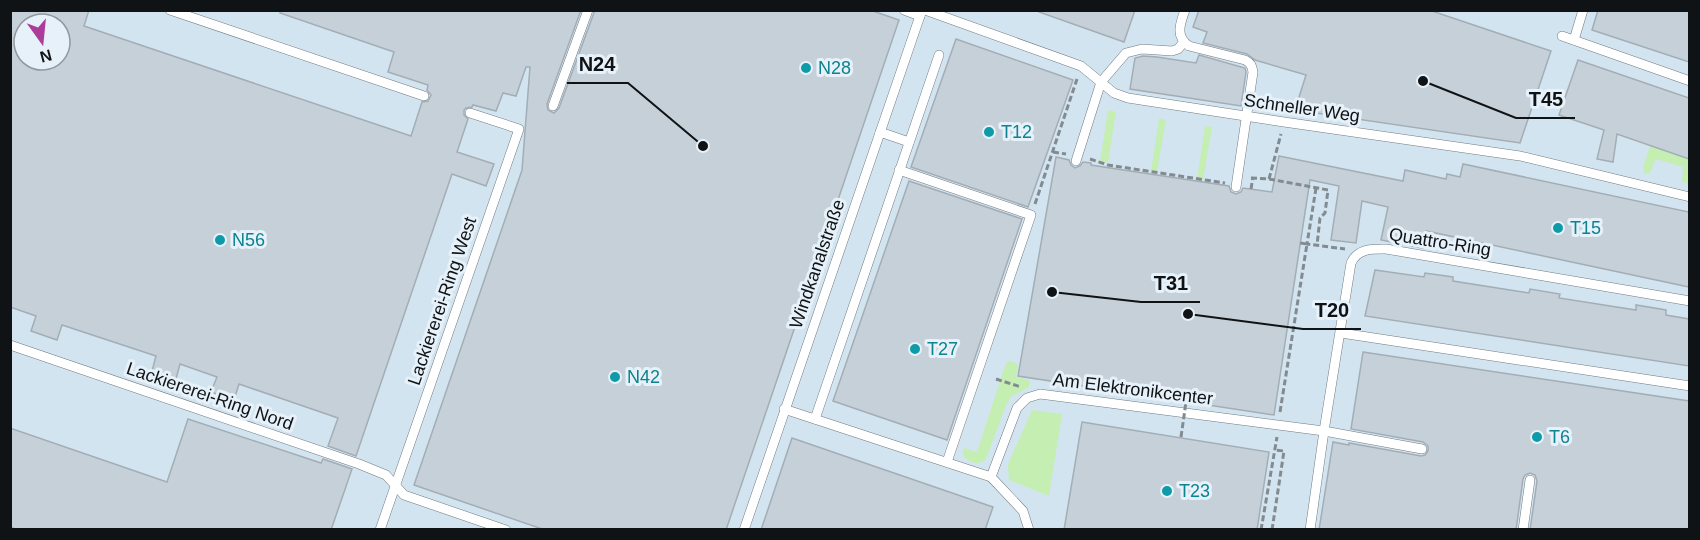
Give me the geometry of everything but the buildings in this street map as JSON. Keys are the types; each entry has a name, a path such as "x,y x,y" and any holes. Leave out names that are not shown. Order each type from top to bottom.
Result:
{"lane":[{"path":"170,10 424,96"},
{"path":"553,106 588,10"},
{"name":"Schneller Weg","path":"904,10 923,12 1081,66 1114,93 1128,98 1520,156 1689,196"},
{"path":"1185,10 1179,26 1184,42 1189,46 1245,60 1252,64 1253,72 1236,186"},
{"path":"1574,40 1583,10"},
{"name":"Windkanalstraße","path":"744,530 923,12"},
{"path":"1562,36 1689,81"},
{"path":"1076,161 1101,82 1126,53 1142,49 1173,51 1178,50 1184,42"},
{"path":"815,419 939,55"},
{"name":"Lackiererei-Ring West","path":"380,530 519,129 470,113"},
{"path":"880,132 909,142"},
{"path":"899,170 1031,215 947,462"},
{"name":"Quattro-Ring","path":"1310,530 1352,263 1358,254 1365,250 1386,249 1689,301"},
{"path":"1341,333 1689,386"},
{"name":"Lackiererei-Ring Nord","path":"10,345 359,464 386,475 404,495 506,530"},
{"name":"Am Elektronikcenter","path":"991,477 1017,408 1021,402 1040,394 1203,410 1422,449"},
{"path":"784,409 991,477 1023,511 1029,530"},
{"path":"1523,530 1530,480"}],"path":[{"path":"1034,207 1069,95 1081,66"},
{"path":"1269,179 1284,122"},
{"path":"1093,160 1108,165 1236,186 1253,177 1328,190 1325,213 1320,218 1317,245"},
{"path":"1251,189 1253,177"},
{"path":"1036,184 1041,186"},
{"path":"1262,530 1316,188"},
{"path":"1311,223 1319,225"},
{"path":"1300,243 1365,250"},
{"path":"996,379 1020,386 1031,396"},
{"path":"1181,437 1186,402"},
{"path":"1272,530 1284,451 1275,450"}],"shaded area":[{"path":"11,11 1689,11 1689,529 11,529"}],"green space":[{"path":"1108,110 1116,112 1108,163 1100,161"},
{"path":"1159,118 1166,120 1157,172 1151,171"},
{"path":"1205,126 1212,127 1203,180 1197,179"},
{"path":"1650,146 1689,159 1689,185 1682,181 1683,167 1656,159 1650,173 1644,173 1643,167"},
{"path":"1010,361 1018,364 1016,377 1030,380 1029,387 1011,397 1006,405 986,459 978,463 969,461 964,457 964,448 977,452 1004,369"},
{"path":"1032,410 1062,414 1049,496 1009,480 1008,464"}],"place":[{"name":"N28","path":"806,68"},
{"name":"T45","path":"1423,81"},
{"name":"T12","path":"989,132"},
{"name":"N24","path":"703,146"},
{"name":"T15","path":"1558,228"},
{"name":"N56","path":"220,240"},
{"name":"T31","path":"1052,292"},
{"name":"T20","path":"1188,314"},
{"name":"T27","path":"915,349"},
{"name":"N42","path":"615,377"},
{"name":"T6","path":"1537,437"},
{"name":"T23","path":"1167,491"}]}
